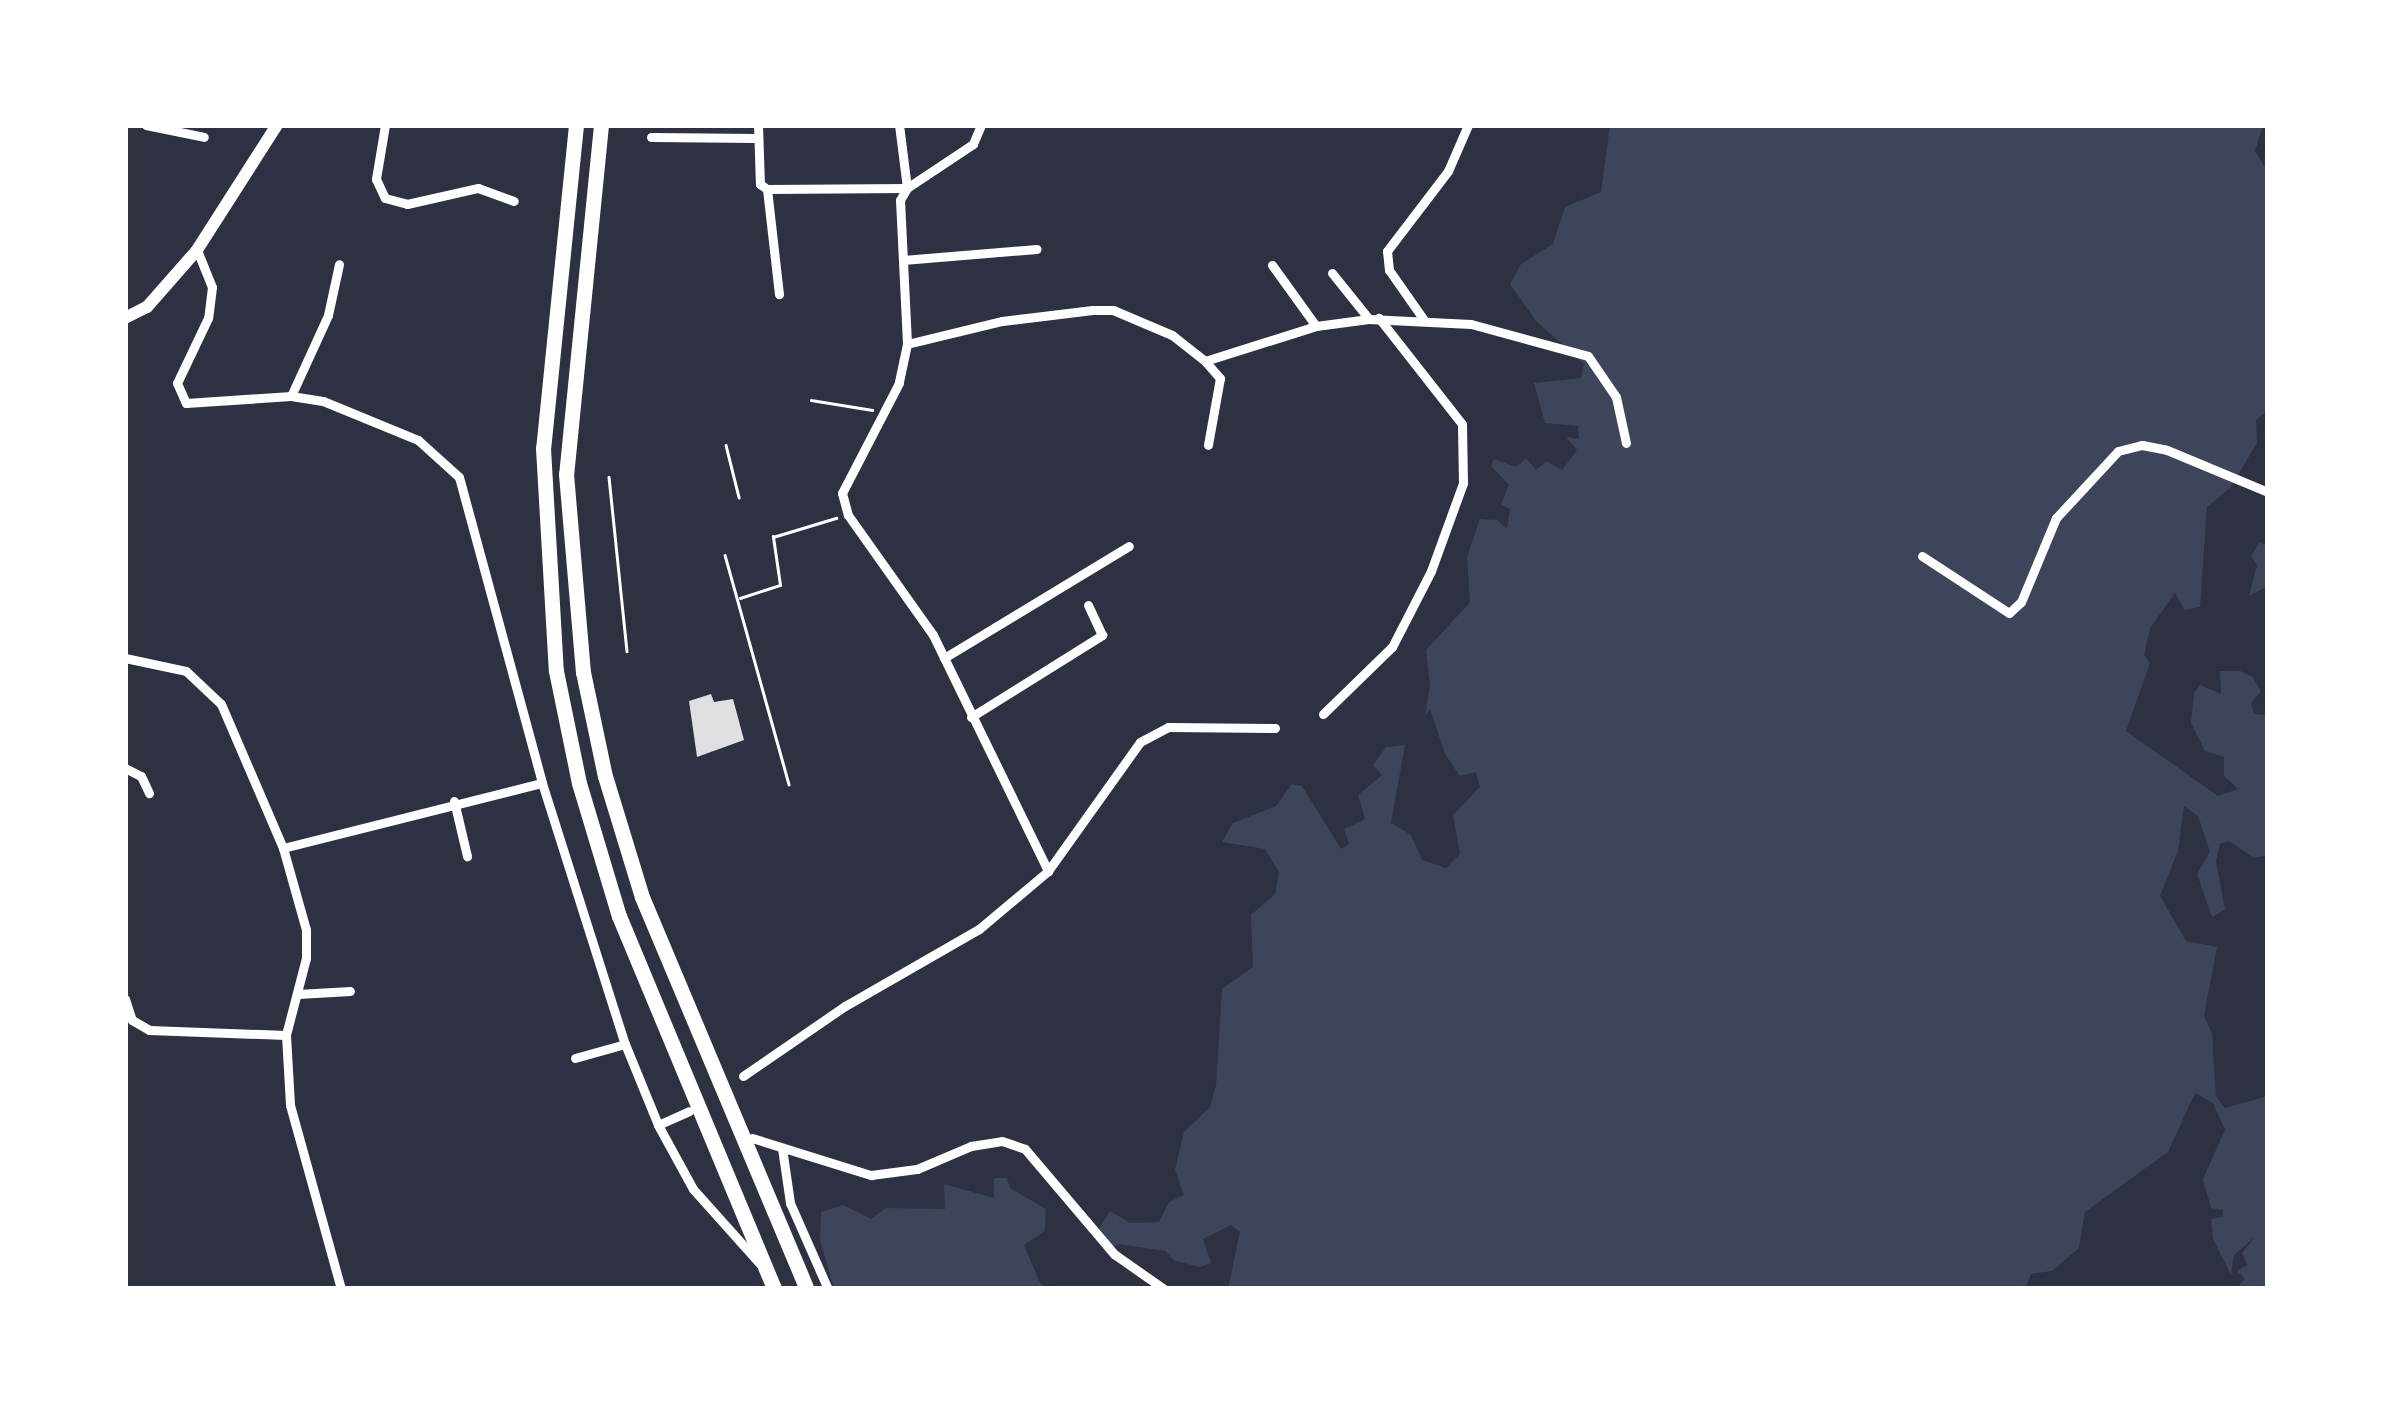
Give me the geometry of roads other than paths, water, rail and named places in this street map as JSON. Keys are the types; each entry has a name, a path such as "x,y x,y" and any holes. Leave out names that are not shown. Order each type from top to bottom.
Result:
{"highway":[{"path":"576,125 543,448 556,671 579,783 619,916 774,1289"},
{"path":"601,125 566,474 582,672 605,776 642,897 808,1289"}],"main road":[{"path":"125,318 147,308 197,250 276,125"}],"street":[{"path":"146,125 204,137"},
{"path":"385,125 376,180 385,198 407,204 478,188 514,201"},
{"path":"758,125 760,184 768,189 907,188 951,163 973,144 981,125"},
{"path":"899,125 907,188 899,212 907,344 888,413 844,482 848,515 944,658 1048,871"},
{"path":"1424,320 1389,270 1387,251 1448,171 1468,125"},
{"path":"651,136 757,138"},
{"path":"768,189 779,294"},
{"path":"903,260 1036,249"},
{"path":"197,250 212,287 208,318 178,383 180,396 204,406 291,396 344,407 392,427 443,457 459,476 542,783 626,1044 658,1125 693,1190 764,1268"},
{"path":"291,396 328,315 339,264"},
{"path":"1272,266 1316,326"},
{"path":"1323,714 1392,647 1431,571 1463,482 1462,424 1332,273"},
{"path":"907,344 1044,313 1113,310 1172,336 1205,361 1220,386 1208,445"},
{"path":"1205,361 1316,326 1374,318 1471,324 1588,356 1616,397 1626,443"},
{"path":"1922,556 2004,613 2021,602 2063,509 2106,458 2132,447 2179,454 2268,492"},
{"path":"944,658 1129,546"},
{"path":"971,717 1102,635 1088,605"},
{"path":"125,658 186,671 222,704 282,848 306,930 298,994 286,1035 290,1105 340,1289"},
{"path":"743,1076 845,1006 979,928 1048,871 1140,742 1168,728 1275,728"},
{"path":"125,768 142,776 150,793"},
{"path":"282,848 454,801 542,783"},
{"path":"454,801 466,856"},
{"path":"298,994 350,991"},
{"path":"125,999 132,1020 149,1030 286,1035"},
{"path":"575,1058 626,1044"},
{"path":"678,1120 690,1110"},
{"path":"658,1125 678,1120 697,1122"},
{"path":"752,1138 871,1175 916,1169 971,1146 1002,1141 1025,1149 1114,1254 1164,1289"},
{"path":"782,1148 790,1203 828,1289"}]}
